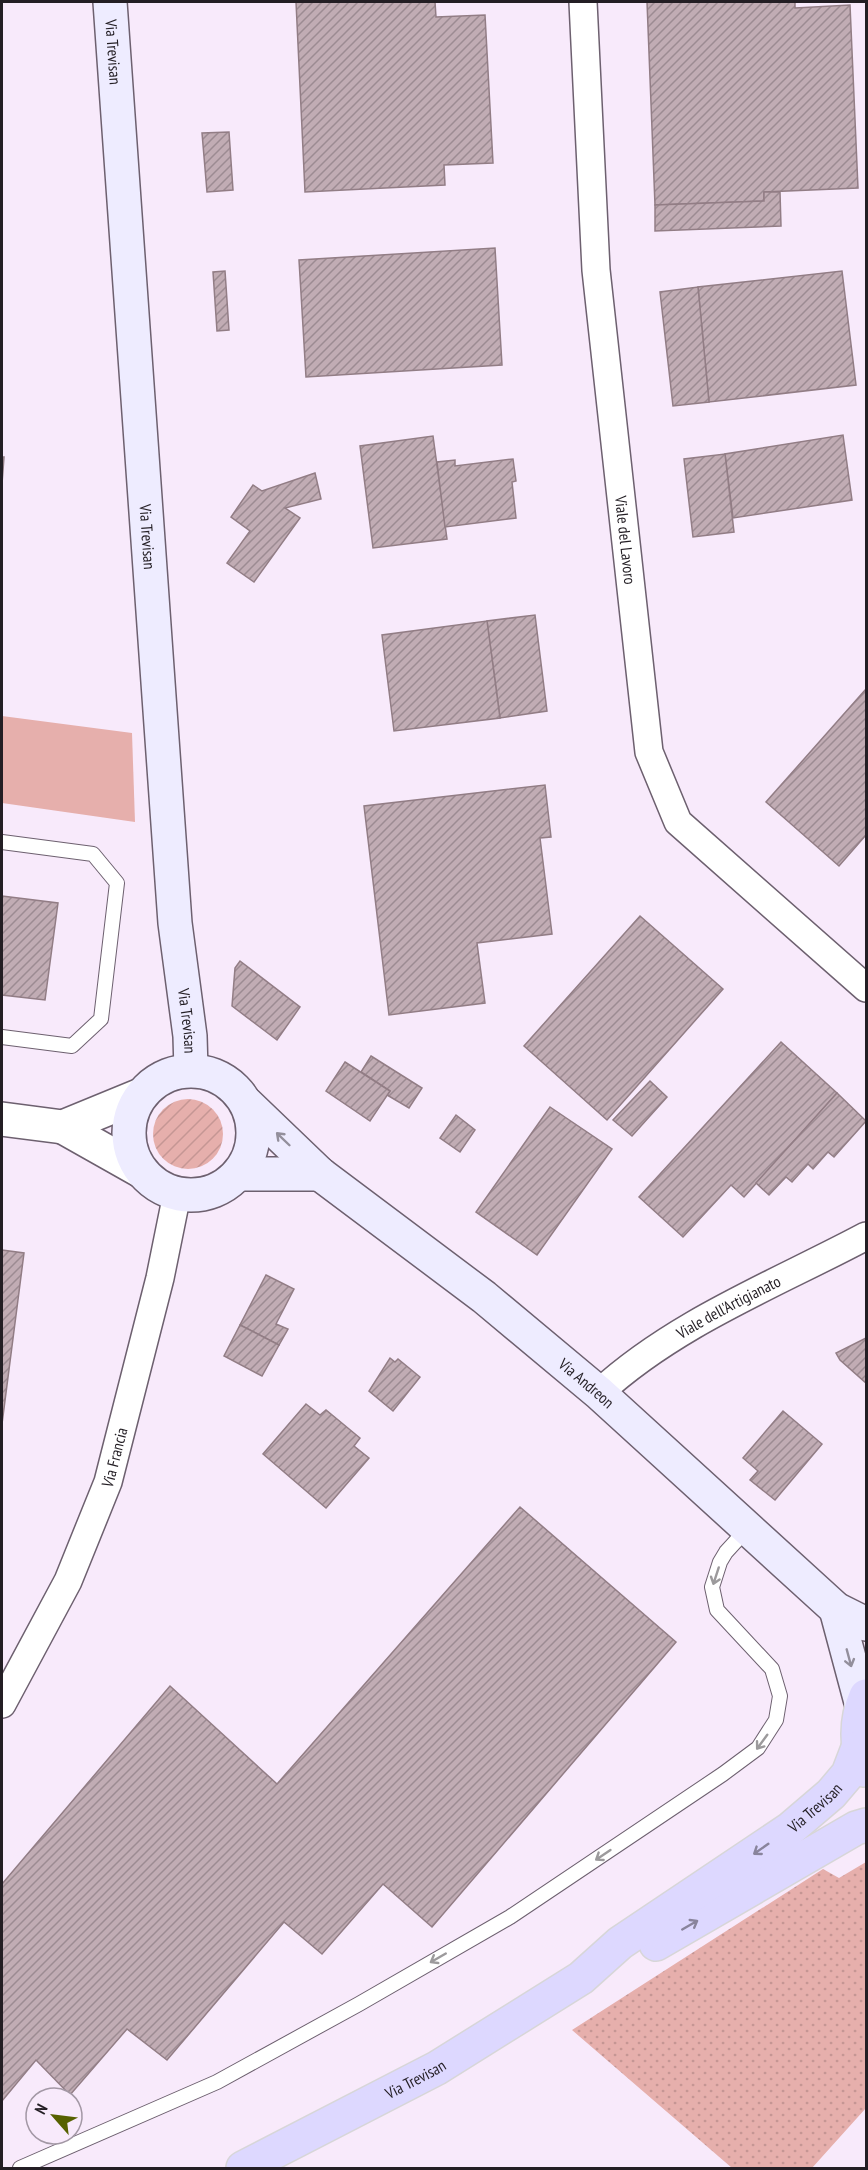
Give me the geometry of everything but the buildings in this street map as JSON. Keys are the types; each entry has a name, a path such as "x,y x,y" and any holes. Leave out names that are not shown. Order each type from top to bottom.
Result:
{"main road":[{"name":"Via Trevisan","path":"110,2 175,923 190,1036 191,1070"},
{"path":"191,1070 208,1072 224,1079 237,1090 247,1104 253,1121 253,1140 249,1158 238,1174 226,1185 194,1196 177,1194 157,1186 141,1172 131,1152 128,1131 132,1112 141,1095 155,1081 172,1073 191,1070"},
{"name":"Via Andreon","path":"247,1104 320,1174 484,1297 599,1393 836,1609 867,1624"},
{"path":"238,1174 320,1174"},
{"path":"836,1609 864,1701 857,1727 862,1761"},
{"name":"Via Trevisan","path":"243,2169 437,2068 581,1978 620,1943 789,1830 831,1794 862,1761"},
{"name":"Via Trevisan","path":"581,1978 629,1960 856,1828 867,1825"}],"street":[{"name":"Viale del Lavoro","path":"583,2 596,270 649,752 678,822 867,988"},
{"path":"63,1127 141,1095"},
{"path":"2,1119 63,1127 141,1172"},
{"name":"Via Francia","path":"2,1704 68,1581 108,1482 160,1278 177,1194"},
{"name":"Viale dell'Artigianato","path":"599,1393 649,1352 715,1314 867,1236"}],"lane":[{"path":"2,842 93,854 117,884 101,1019 72,1046 2,1037"},
{"path":"20,2169 217,2082 379,1992 510,1917 714,1781 758,1748 776,1720 780,1696 778,1687 772,1669 717,1610 712,1587 720,1562 726,1552 748,1528"}],"shaded area":[{"path":"2,716 132,733 135,822 2,803"},
{"path":"188,1099 201,1102 213,1109 220,1121 223,1134 220,1147 213,1159 201,1166 188,1169 175,1166 163,1159 156,1147 153,1134 156,1121 163,1109 175,1102"},
{"path":"866,1862 866,2108 812,2168 732,2168 572,2030 823,1869 839,1878"}]}
